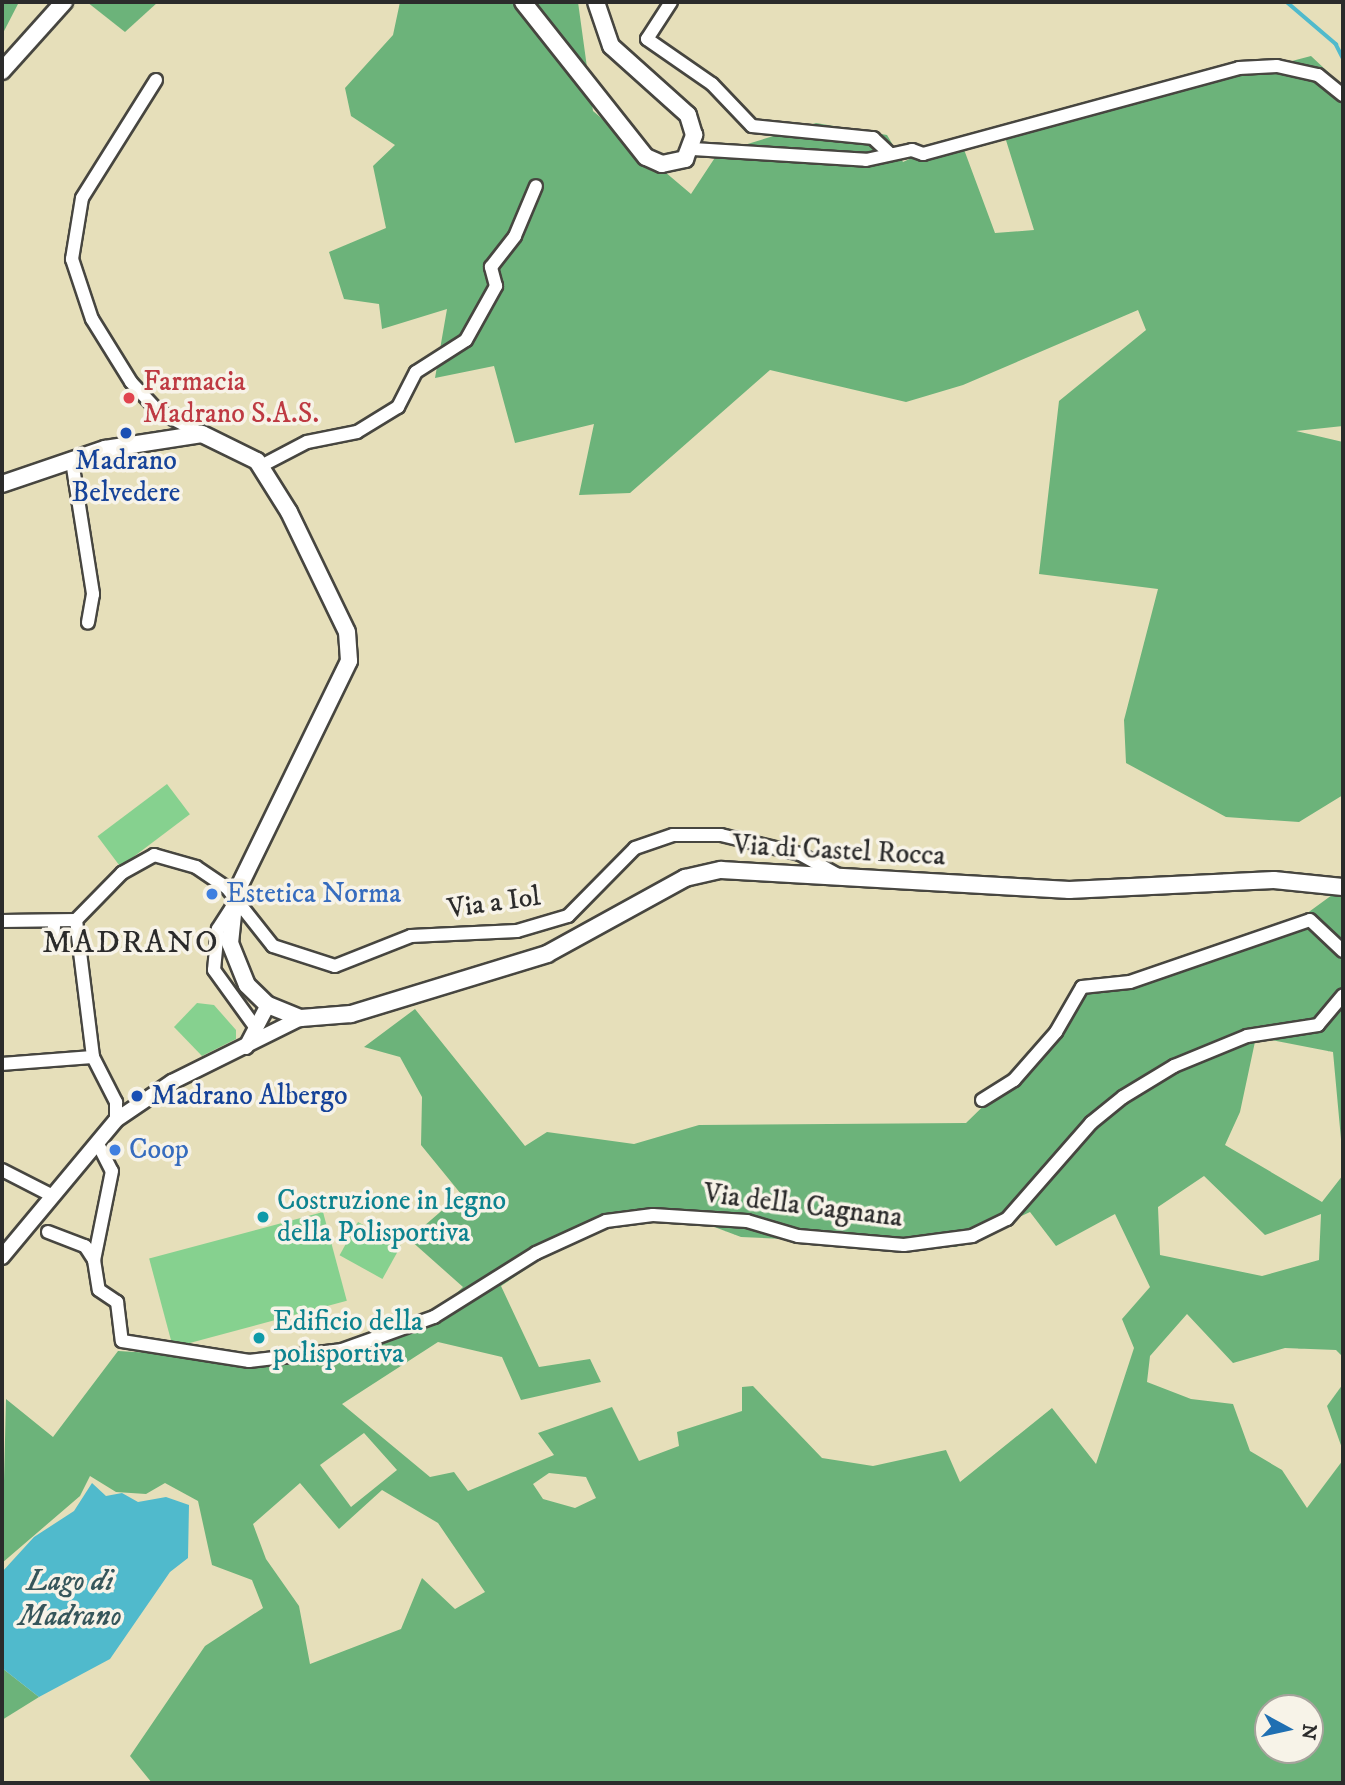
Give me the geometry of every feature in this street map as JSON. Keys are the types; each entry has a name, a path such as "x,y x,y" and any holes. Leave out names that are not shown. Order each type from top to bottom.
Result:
{"main road":[{"path":"2,71 64,2"},
{"path":"523,2 646,158 674,164 693,149 688,115 629,67 611,46 601,6"},
{"name":"Via di Castel Rocca","path":"2,484 156,437 202,434 244,450 261,466 342,621 349,661 234,900 232,957 247,985 268,1005 301,1018 351,1014 547,954 685,878 721,870 1069,890 1273,880 1342,885"}],"street":[{"path":"671,2 647,39 712,84 752,126 873,138 890,154"},
{"path":"693,149 866,160 890,154 941,151 1043,126 1239,68 1277,66 1318,75 1343,95"},
{"path":"156,80 82,198 72,259 92,319 131,382 158,411 202,434"},
{"path":"261,466 274,454 357,432 378,420 398,407 416,372 466,340 496,286 491,267 515,236 536,186"},
{"path":"72,461 93,594 88,623"},
{"name":"Via a Iol","path":"234,900 246,918 272,946 335,966 411,936 517,931 568,916 635,848 673,835 721,835 800,854 842,877"},
{"path":"2,921 54,924 76,920 122,873 154,855 196,867 234,900"},
{"name":"Via di Castel Rocca","path":"234,900 218,929 214,970 253,1024"},
{"path":"76,920 93,1056 116,1102 116,1120"},
{"path":"982,1100 1014,1080 1056,1031 1082,988 1130,982 1310,920 1343,951"},
{"path":"53,945 54,924"},
{"name":"Via della Cagnana","path":"94,1260 99,1290 117,1302 122,1341 249,1361 342,1350 434,1317 606,1221 653,1215 747,1221 798,1236 880,1243 972,1237 1007,1219 1091,1123 1123,1097 1174,1066 1247,1035 1318,1025 1343,995"},
{"path":"246,1047 253,1024 268,1005"},
{"path":"2,1257 31,1224 49,1194 98,1144 116,1120 172,1082 301,1018"},
{"path":"2,1064 93,1056"},
{"path":"94,1260 112,1171 98,1144"},
{"path":"2,1170 49,1194"},
{"path":"48,1232 85,1247 94,1260"}],"green space":[{"path":"2,2 19,2 2,35"},
{"path":"87,2 158,2 125,32"},
{"path":"400,2 578,2 593,111 691,194 718,153 816,123 887,135 903,162 959,136 995,233 1034,230 1005,137 1311,56 1343,86 1343,426 1296,431 1343,442 1343,795 1299,822 1226,817 1126,763 1124,720 1158,589 1039,574 1059,401 1146,330 1138,310 963,385 906,402 770,370 630,493 579,495 594,424 515,443 494,366 435,378 447,309 382,329 379,304 344,299 329,252 386,228 373,166 395,145 351,116 345,88 393,35"},
{"path":"167,784 190,814 120,867 98,836"},
{"path":"1343,887 1343,1161 1333,1052 1256,1037 1240,1112 1225,1145 1322,1202 1343,1175 1343,1357 1336,1350 1285,1348 1233,1363 1187,1314 1150,1356 1147,1382 1191,1399 1233,1404 1250,1451 1282,1470 1307,1508 1343,1460 1343,1783 152,1783 130,1756 205,1646 263,1608 252,1580 212,1565 198,1501 165,1483 146,1494 116,1492 90,1476 80,1496 2,1563 6,1399 53,1437 118,1351 239,1358 370,1342 414,1333 463,1287 409,1239 461,1194 421,1145 422,1097 400,1057 364,1047 415,1009 525,1146 547,1132 634,1144 699,1125 966,1123 1046,1045 1085,985 1141,977 1295,922","holes":["1204,1176 1265,1235 1321,1214 1319,1260 1262,1276 1160,1255 1158,1207","672,1211 741,1237 956,1247 1030,1212 1056,1246 1115,1214 1150,1287 1122,1319 1134,1348 1096,1464 1052,1408 960,1482 946,1450 873,1466 822,1458 753,1386 742,1387 742,1411 677,1432 679,1446 639,1461 612,1407 538,1433 554,1455 468,1491 454,1472 430,1477 342,1404 438,1342 502,1357 521,1400 601,1382 590,1359 539,1367 501,1286 598,1220","364,1433 397,1470 351,1507 320,1465","549,1473 586,1477 596,1498 575,1508 543,1499 533,1484","300,1483 339,1529 382,1490 438,1523 485,1592 455,1609 422,1578 401,1629 310,1664 299,1606 266,1559 253,1524"]},
{"path":"197,1003 214,1005 236,1030 236,1039 202,1056 174,1027"},
{"path":"323,1212 347,1301 173,1347 149,1259"},
{"path":"358,1222 401,1246 382,1279 340,1255"},
{"path":"1343,1384 1343,1451 1327,1406"},
{"path":"2,1668 39,1697 2,1720"}],"water":[{"name":"Lago di Madrano","path":"92,1483 106,1496 122,1493 138,1502 166,1497 189,1505 188,1558 170,1572 110,1659 39,1697 2,1668 2,1572 34,1537 74,1511"}],"waterway":[{"path":"1287,2 1336,44 1343,58"}],"place":[{"name":"Farmacia Madrano S.A.S.","path":"129,398"},
{"name":"Madrano Belvedere","path":"126,433"},
{"name":"Estetica Norma","path":"212,894"},
{"name":"Madrano Albergo","path":"137,1096"},
{"name":"Coop","path":"115,1150"},
{"name":"Costruzione in legno della Polisportiva","path":"263,1217"},
{"name":"Edificio della polisportiva","path":"259,1338"}],"district":[{"name":"MADRANO","path":"131,943"}]}
